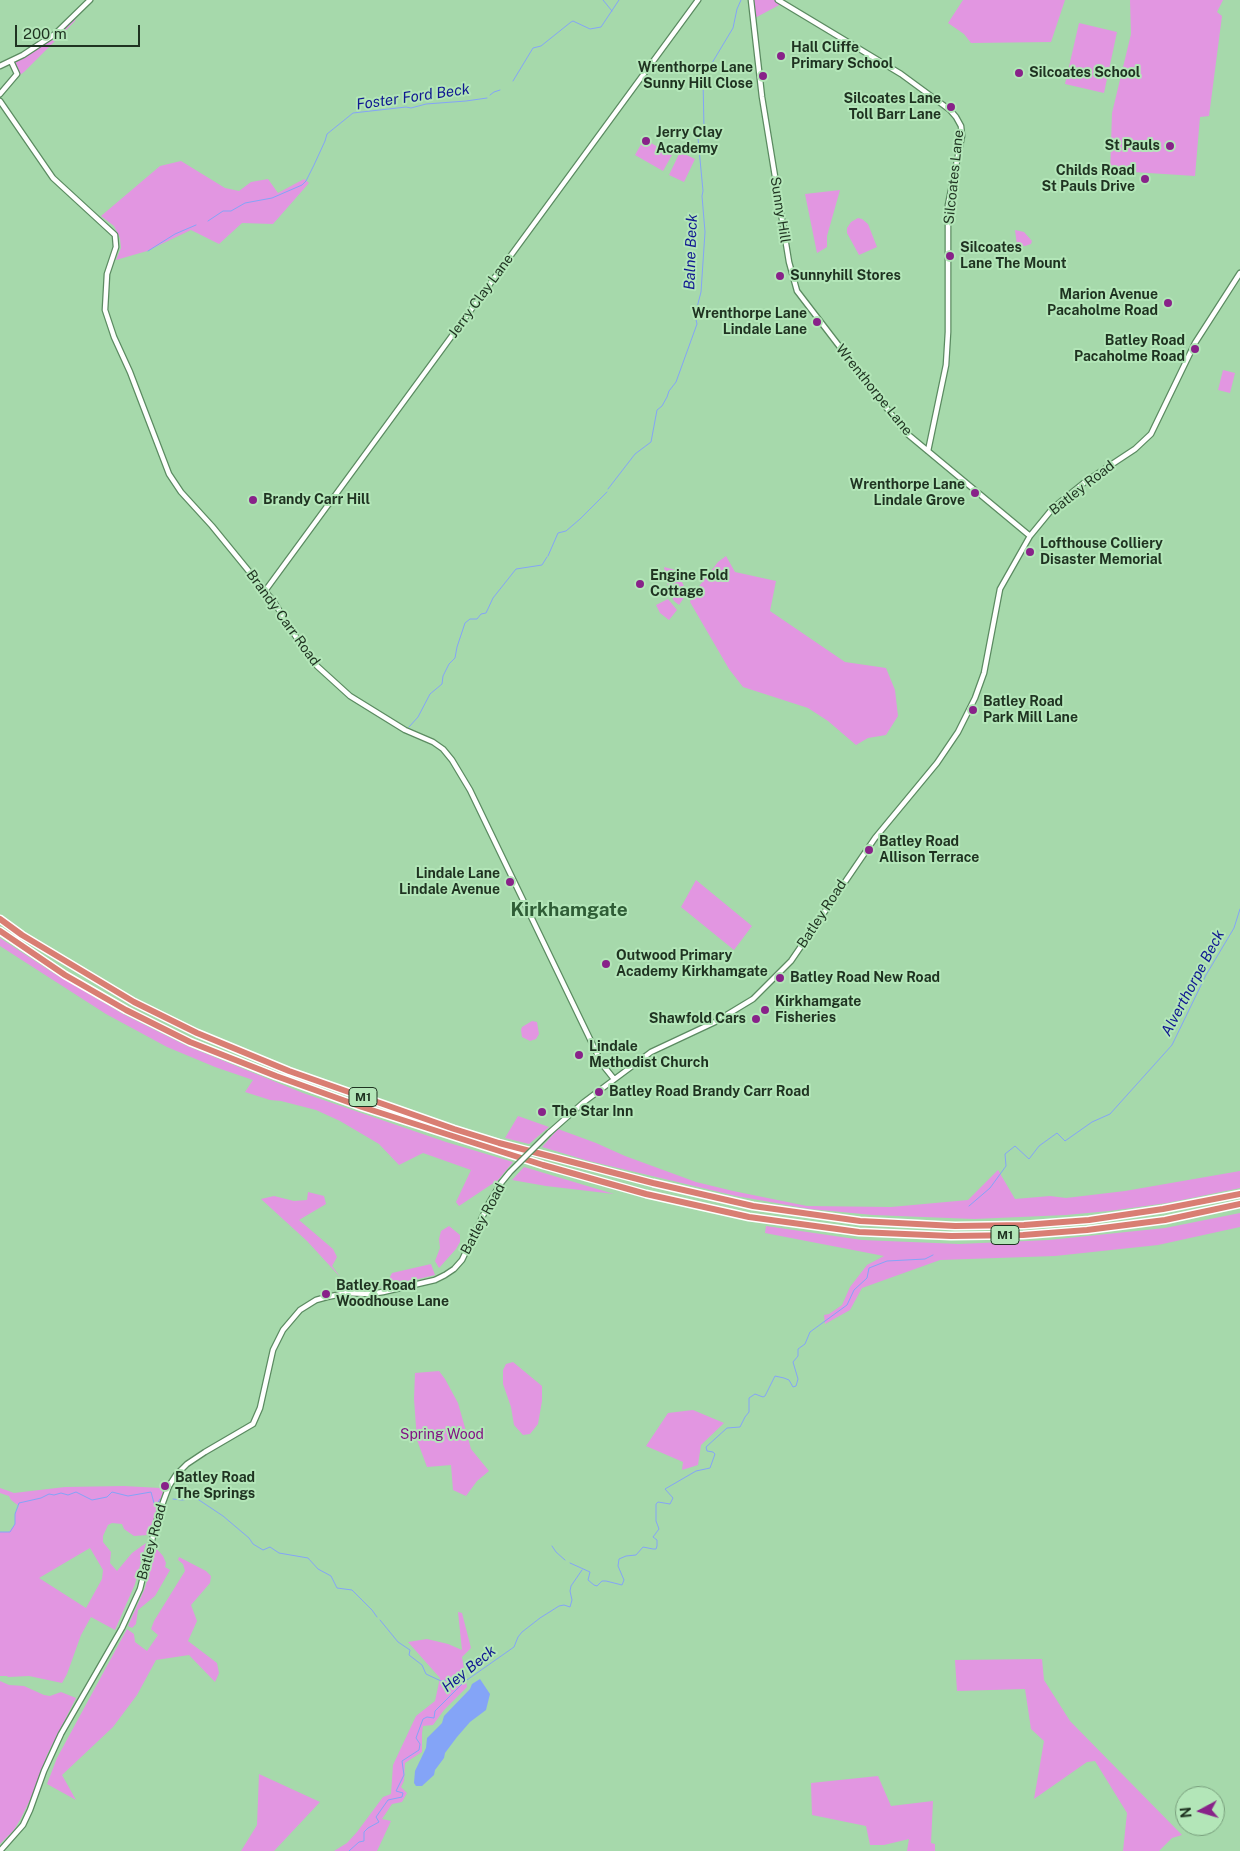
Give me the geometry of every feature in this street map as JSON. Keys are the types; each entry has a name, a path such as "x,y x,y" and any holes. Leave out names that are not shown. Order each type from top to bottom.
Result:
{"highway":[{"name":"M1","path":"0,919 22,935 134,1002 197,1033 289,1071 454,1129 653,1183 753,1206 860,1221 955,1226 1024,1226 1089,1220 1163,1209 1240,1194"},
{"name":"M1","path":"0,931 65,975 126,1010 190,1042 276,1076 362,1107 542,1165 646,1194 749,1217 859,1232 952,1236 1023,1235 1087,1230 1165,1220 1240,1204"}],"street":[{"path":"0,66 12,61 55,34 90,0"},
{"name":"Jerry Clay Lane","path":"265,591 698,0"},
{"name":"Sunny Hill","path":"750,0 767,128 789,262 797,291"},
{"name":"Silcoates Lane","path":"778,0 906,78 950,110 961,126 962,136 948,206 948,332 946,365 928,451"},
{"path":"0,94 18,74 12,61"},
{"name":"Brandy Carr Road","path":"0,102 53,178 115,235 116,247 107,274 106,310 114,338 130,372 169,474 181,492 212,526 274,602 308,656 350,696 405,730 433,742 443,749 452,760 470,790 602,1064 614,1080"},
{"name":"Batley Road","path":"0,1851 22,1825 61,1734 122,1628 140,1589 158,1516 169,1486 187,1464 253,1424 257,1418 273,1350 278,1338 287,1326 300,1310 316,1300 347,1293 377,1293 434,1280 454,1269 465,1255 489,1203 501,1183 549,1133 571,1113 651,1052 736,1010 758,994 791,961 875,838 937,763 958,732 975,698 984,673 1000,589 1030,536 1053,508 1085,482 1135,449 1151,434 1195,343 1240,273"},
{"name":"Wrenthorpe Lane","path":"797,291 905,432 1030,536"}],"green space":[{"path":"751,0 778,0 783,3 753,19"},
{"path":"963,0 1065,0 1051,42 971,43 964,34 948,23"},
{"path":"1130,0 1223,0 1217,12 1222,16 1209,116 1200,117 1195,176 1133,172 1110,176 1112,113 1131,34"},
{"path":"77,14 75,21 16,78 11,61 34,48"},
{"path":"1079,23 1117,32 1104,93 1065,84"},
{"path":"644,139 672,155 663,171 635,155"},
{"path":"680,152 695,159 684,182 669,175"},
{"path":"181,161 225,188 239,191 251,182 268,179 278,193 304,179 309,183 273,224 242,223 219,244 191,230 147,251 116,260 121,248 120,238 114,226 101,216 160,166"},
{"path":"840,190 827,236 827,247 817,253 805,194"},
{"path":"858,218 868,224 877,247 859,255 847,233 847,228 851,222"},
{"path":"1015,230 1024,232 1032,241 1031,244 1025,246 1017,245"},
{"path":"1223,370 1235,373 1230,393 1218,390"},
{"path":"726,556 735,572 776,581 770,611 845,662 886,668 895,690 898,716 886,735 868,738 856,745 828,721 808,708 743,687 729,669 690,602 693,594 718,562"},
{"path":"664,567 691,574 682,582 687,593 679,605 674,601 669,591"},
{"path":"668,599 677,610 669,620 660,613 656,605"},
{"path":"696,880 752,926 734,950 681,907"},
{"path":"0,938 55,974 123,1014 187,1046 303,1093 446,1142 513,1162 498,1180 459,1206 456,1202 471,1170 423,1153 399,1165 379,1144 340,1121 316,1110 270,1100 245,1092 253,1080 167,1047 106,1014 0,946"},
{"path":"532,1021 537,1022 539,1034 536,1039 530,1041 522,1037 521,1030 522,1027"},
{"path":"518,1116 549,1127 529,1144 505,1138"},
{"path":"558,1129 696,1182 807,1206 891,1207 968,1200 998,1170 1015,1199 1050,1196 1066,1198 1125,1191 1240,1171 1240,1188 1167,1203 1066,1215 974,1219 873,1215 810,1209 736,1196 589,1161 542,1147"},
{"path":"524,1167 614,1194 512,1180"},
{"path":"308,1192 324,1196 326,1204 299,1220 333,1249 337,1257 332,1266 341,1278 307,1241 261,1199 274,1196 294,1201 307,1200"},
{"path":"1240,1213 1240,1227 1158,1245 1055,1256 940,1260 862,1288 850,1310 825,1324 824,1315 829,1314 842,1305 850,1287 867,1265 884,1256 765,1233 766,1226 862,1240 959,1244 1049,1240 1165,1228"},
{"path":"449,1226 460,1235 460,1242 439,1268 435,1261 440,1248 439,1239 441,1231"},
{"path":"431,1264 435,1275 380,1288 388,1281 392,1273"},
{"path":"341,1278 363,1290 350,1290"},
{"path":"513,1362 542,1386 542,1401 538,1424 530,1434 523,1435 514,1425 511,1407 503,1384 503,1370 506,1364"},
{"name":"Spring Wood","path":"439,1371 458,1403 471,1449 489,1471 477,1481 466,1496 453,1490 451,1465 427,1467 417,1440 414,1399 415,1373"},
{"path":"693,1410 724,1423 701,1445 698,1465 682,1470 683,1462 646,1446 668,1413"},
{"path":"124,1486 160,1488 163,1492 148,1535 134,1536 124,1529 122,1524 112,1523 108,1525 103,1536 103,1542 111,1552 110,1563 117,1571 132,1553 146,1543 135,1584 115,1630 91,1617 81,1635 62,1683 29,1676 0,1676 0,1532 9,1532 15,1524 15,1514 19,1506 9,1496 0,1493 0,1488 14,1493 65,1487","holes":["90,1548 103,1570 102,1579 86,1608 39,1578"]},
{"path":"156,1548 163,1556 166,1563 165,1567 170,1570 155,1596 138,1610 136,1624 132,1628 128,1626 145,1588"},
{"path":"179,1557 206,1571 211,1576 210,1583 191,1605 197,1621 188,1641 217,1663 219,1673 215,1682 189,1655 156,1660 137,1695 113,1727 62,1775 76,1800 47,1784 57,1758 127,1629 134,1634 135,1642 147,1651 158,1635 151,1629 154,1621 185,1571 183,1564 178,1560"},
{"path":"458,1612 462,1613 471,1648 462,1657 467,1687 444,1710 433,1725 423,1726 422,1752 405,1763 404,1781 401,1787 407,1793 402,1802 392,1804 382,1819 391,1821 377,1851 334,1851 347,1843 357,1832 383,1797 391,1794 393,1765 416,1716 435,1701 440,1678 408,1642 427,1639 448,1644 462,1650"},
{"path":"1042,1659 1044,1680 1070,1721 1175,1828 1175,1836 1179,1836 1172,1838 1159,1851 1123,1851 1127,1813 1095,1761 1087,1762 1034,1799 1044,1741 1031,1729 1025,1689 957,1691 955,1660"},
{"path":"0,1681 9,1685 24,1686 44,1695 50,1696 61,1692 76,1698 47,1755 32,1796 20,1820 14,1830 0,1844"},
{"path":"259,1774 320,1802 274,1851 241,1851 257,1825"},
{"path":"878,1776 891,1806 933,1801 931,1843 935,1844 935,1851 907,1851 909,1839 884,1845 870,1845 866,1826 812,1815 811,1783"}],"water":[{"path":"480,1679 490,1694 486,1710 470,1722 457,1737 445,1753 434,1775 422,1786 416,1786 414,1783 415,1771 426,1748 427,1738 442,1723 444,1716 470,1689 472,1684"}],"waterway":[{"path":"603,0 612,11"},
{"name":"Foster Ford Beck","path":"513,81 533,48 541,46 573,21 590,29 601,27 619,0"},
{"name":"Balne Beck","path":"608,489 635,454 651,442 657,410 662,406 669,391 676,382 697,324 695,315 701,292 705,232 698,138 704,130 703,78 733,28 741,0"},
{"name":"Foster Ford Beck","path":"490,95 500,90"},
{"name":"Foster Ford Beck","path":"208,221 223,211 231,211 245,203 272,198 302,185 314,165 327,134 353,113 487,98"},
{"name":"Foster Ford Beck","path":"148,251 175,234 196,225"},
{"name":"Balne Beck","path":"548,556 558,533 566,531 607,492"},
{"name":"Balne Beck","path":"409,727 418,717 430,694 442,684 443,676 449,664 455,658 465,623 470,619 477,619 481,614 486,613 493,598 516,569 542,565 547,557"},
{"name":"Alverthorpe Beck","path":"969,1206 990,1188 1006,1166 1005,1154 1015,1146 1029,1159 1039,1146 1057,1133 1065,1141 1092,1122 1110,1114 1172,1045 1206,975 1234,928 1240,909"},
{"path":"570,1563 590,1572 588,1580 594,1585 597,1586 602,1581 622,1585 624,1580 618,1566 619,1559 636,1555 643,1547 656,1549 657,1540 653,1537 659,1529 656,1521 656,1504 658,1502 670,1504 673,1498 665,1489 696,1471 710,1468 715,1454 707,1451 706,1447 727,1428 740,1427 749,1412 749,1398 755,1394 765,1396 775,1376 789,1380 793,1387 796,1386 798,1379 793,1362 798,1356 798,1349 805,1344 810,1332 847,1305 854,1290 867,1278 869,1268 887,1261 925,1259 933,1255"},
{"path":"0,1532 10,1532 15,1524 15,1514 19,1503 41,1498 49,1494 61,1493 68,1495 76,1492 92,1500 107,1497 112,1492 128,1496 151,1492 154,1503 157,1504 160,1499"},
{"path":"173,1499 196,1498 223,1516 249,1538 253,1544 263,1550 270,1547 279,1553 308,1558 318,1569 331,1576 337,1588 352,1590 377,1617"},
{"path":"552,1546 565,1560"},
{"name":"Hey Beck","path":"349,1851 359,1842 364,1841 364,1832 368,1828 379,1822 376,1817 388,1800 402,1797 403,1793 396,1791 404,1775 402,1761 419,1750 420,1744 416,1738 423,1719 427,1717 434,1718 435,1711 464,1682 514,1647 522,1632 540,1618 559,1606 570,1607 572,1600 571,1586 582,1570"},
{"path":"380,1620 398,1642 410,1650 409,1655 422,1665 426,1674 441,1681 452,1679 464,1682"}],"place":[{"name":"Hall Cliffe Primary School","path":"781,56"},
{"name":"Silcoates School","path":"1019,73"},
{"name":"Wrenthorpe Lane Sunny Hill Close","path":"763,76"},
{"name":"Silcoates Lane Toll Barr Lane","path":"951,107"},
{"name":"Jerry Clay Academy","path":"646,141"},
{"name":"St Pauls","path":"1170,146"},
{"name":"Childs Road St Pauls Drive","path":"1145,179"},
{"name":"Silcoates Lane The Mount","path":"950,256"},
{"name":"Sunnyhill Stores","path":"780,276"},
{"name":"Marion Avenue Pacaholme Road","path":"1168,303"},
{"name":"Wrenthorpe Lane Lindale Lane","path":"817,322"},
{"name":"Batley Road Pacaholme Road","path":"1195,349"},
{"name":"Wrenthorpe Lane Lindale Grove","path":"975,493"},
{"name":"Brandy Carr Hill","path":"253,500"},
{"name":"Lofthouse Colliery Disaster Memorial","path":"1030,552"},
{"name":"Engine Fold Cottage","path":"640,584"},
{"name":"Batley Road Park Mill Lane","path":"973,710"},
{"name":"Batley Road Allison Terrace","path":"869,850"},
{"name":"Lindale Lane Lindale Avenue","path":"510,882"},
{"name":"Outwood Primary Academy Kirkhamgate","path":"606,964"},
{"name":"Batley Road New Road","path":"780,978"},
{"name":"Kirkhamgate Fisheries","path":"765,1010"},
{"name":"Shawfold Cars","path":"756,1019"},
{"name":"Lindale Methodist Church","path":"579,1055"},
{"name":"Batley Road Brandy Carr Road","path":"599,1092"},
{"name":"The Star Inn","path":"542,1112"},
{"name":"Batley Road Woodhouse Lane","path":"326,1294"},
{"name":"Batley Road The Springs","path":"165,1486"}],"district":[{"name":"Kirkhamgate","path":"569,910"}]}
